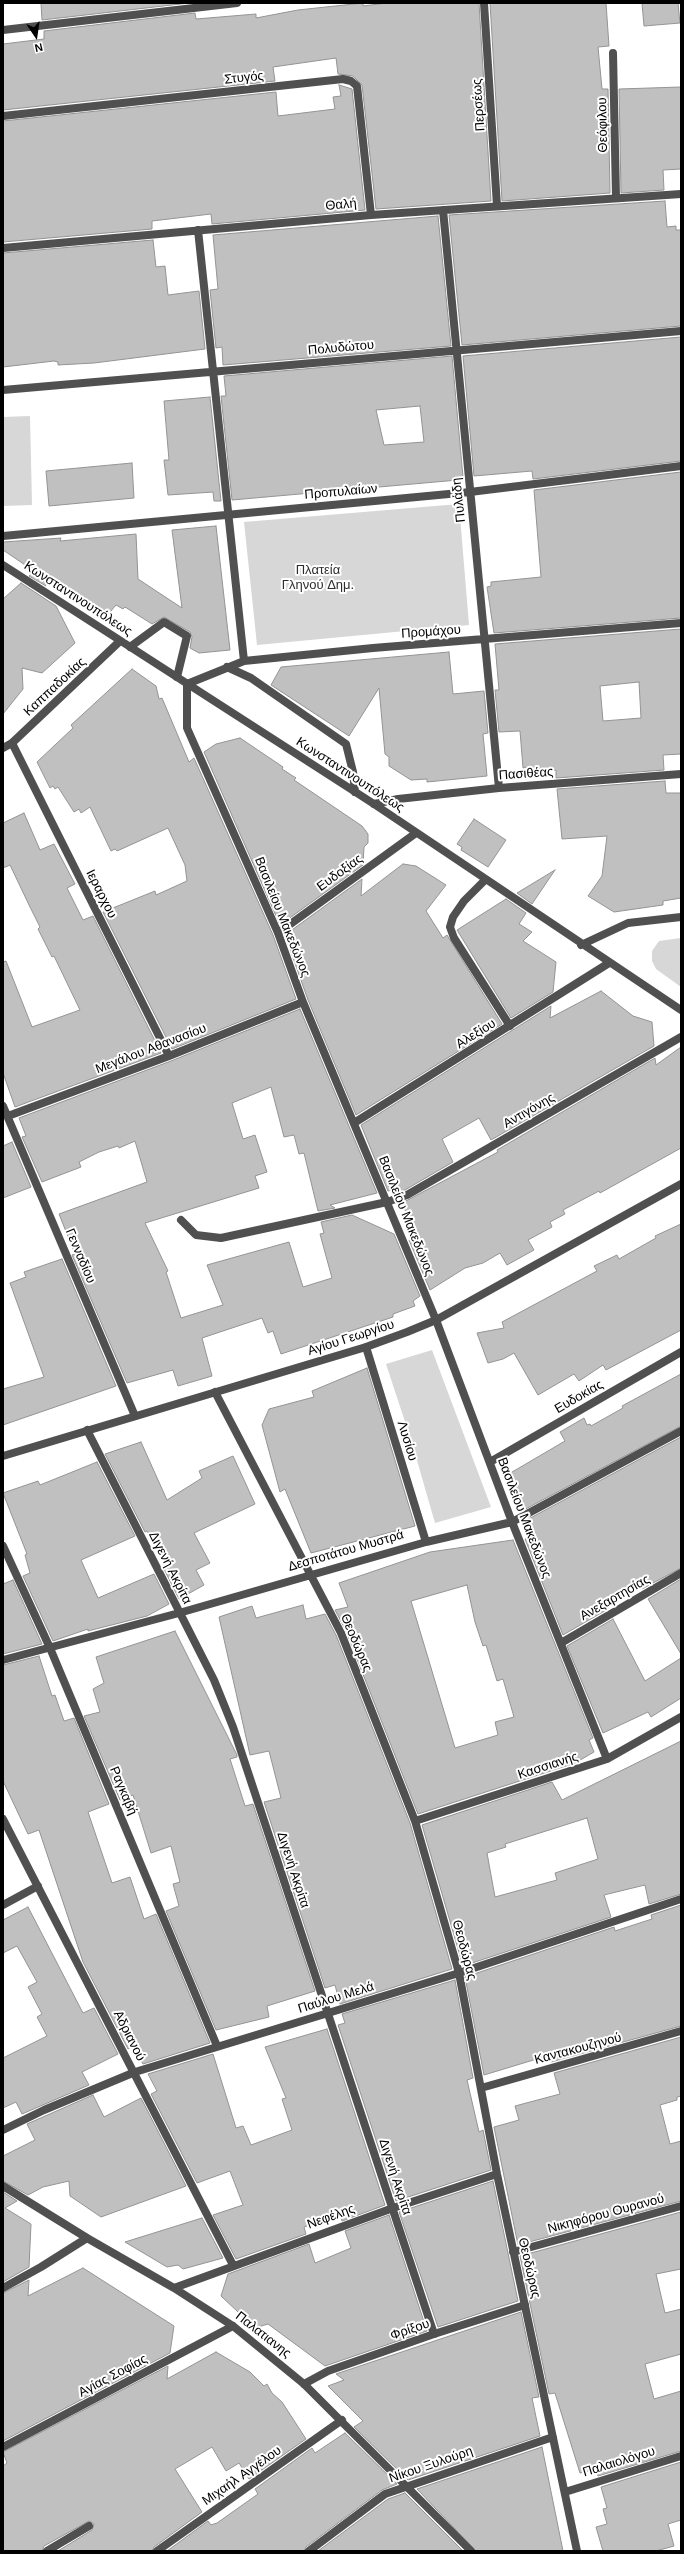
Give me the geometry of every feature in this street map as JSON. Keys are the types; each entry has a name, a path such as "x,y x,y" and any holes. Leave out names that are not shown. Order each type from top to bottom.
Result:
{"street":[{"path":"3,30 237,3"},
{"name":"Περσέως","path":"484,3 497,206"},
{"name":"Θεόφιλου","path":"613,53 616,197"},
{"name":"Στυγός","path":"3,116 343,79 351,80 357,86 371,215"},
{"name":"Θαλή","path":"3,248 371,215 616,197 681,194"},
{"name":"Πυλάδη","path":"443,210 458,350 470,492 499,788"},
{"path":"198,230 227,514 244,661"},
{"name":"Πολυδώτου","path":"3,390 681,331"},
{"name":"Προπυλαίων","path":"3,536 470,492 681,466"},
{"name":"Κωνσταντινουπόλεως","path":"3,565 374,804 681,1010"},
{"path":"130,647 164,622 187,636 177,677"},
{"name":"Προμάχου","path":"187,684 227,666 244,661 373,648 681,623"},
{"name":"Καππαδοκίας","path":"3,748 12,744 120,641"},
{"path":"227,666 251,678 346,744 353,772 355,792"},
{"name":"Βασιλείου Μακεδώνος","path":"187,684 187,728 278,933 303,1002 436,1320 512,1522 607,1759"},
{"name":"Ιεραρχου","path":"12,744 169,1056"},
{"name":"Πασιθέας","path":"374,804 398,799 499,788 681,774"},
{"name":"Ευδοξίας","path":"278,933 416,832"},
{"path":"486,880 464,901 453,917 450,927 454,938 510,1026"},
{"path":"581,944 628,923 681,916"},
{"name":"Αλεξίου","path":"354,1123 609,963"},
{"name":"Μεγάλου Αθανασίου","path":"8,1116 169,1056 303,1002"},
{"name":"Αντιγόνης","path":"181,1220 196,1235 221,1238 387,1202 407,1195 681,1037"},
{"name":"Γενναδίου","path":"3,1106 135,1416"},
{"name":"Αγίου Γεωργίου","path":"3,1456 366,1347 436,1320 681,1184"},
{"name":"Λυσίου","path":"366,1347 426,1542"},
{"name":"Ευδοκίας","path":"490,1462 681,1352"},
{"name":"Θεοδώρας","path":"215,1392 341,1634 415,1821 459,1972 497,2174 577,2551"},
{"name":"Διγενή Ακρίτα","path":"87,1430 214,1680 233,1727 434,2334"},
{"name":"Δεσποτάτου Μυστρά","path":"3,1660 179,1613 310,1573 426,1542 512,1522 681,1431"},
{"name":"Ραγκαβή","path":"3,1546 50,1648 217,2046"},
{"name":"Ανεξαρτησίας","path":"561,1643 681,1573"},
{"name":"Κασσιανής","path":"415,1821 607,1759 681,1717"},
{"name":"Αδριανού","path":"3,1819 135,2072 233,2265"},
{"path":"3,1905 38,1886"},
{"name":"Παύλου Μελά","path":"3,2130 44,2110 135,2072 459,1972 681,1899"},
{"name":"Καντακουζηνού","path":"481,2088 681,2031"},
{"name":"Νεφέλης","path":"174,2288 233,2265 393,2208 497,2174"},
{"name":"Παλατιανης","path":"3,2186 87,2238 174,2288 233,2326 304,2384 408,2485 471,2551"},
{"name":"Νικηφόρου Ουρανού","path":"514,2252 681,2206"},
{"path":"3,2288 41,2267 87,2238"},
{"name":"Φρίξου","path":"304,2384 328,2371 434,2334 525,2305"},
{"name":"Αγίας Σοφίας","path":"3,2448 233,2326"},
{"name":"Μιχαήλ Αγγέλου","path":"157,2551 342,2420"},
{"name":"Νίκου Ξυλούρη","path":"309,2551 385,2494 553,2437"},
{"name":"Παλαιολόγου","path":"565,2492 681,2456"},
{"path":"47,2551 89,2526"}],"green space":[{"path":"30,416 32,505 3,506 3,417"},
{"name":"Πλατεία Γληνού Δημ.","path":"459,504 469,625 257,645 244,522"},
{"path":"681,938 681,987 656,969 652,961 652,951 659,941"},
{"path":"432,1350 491,1507 435,1523 412,1443 386,1364"}],"building":[{"path":"41,3 189,3 42,20"},
{"path":"363,3 363,6 387,3 479,3 491,201 376,209 362,85 353,76 338,74 336,58 273,67 275,81 3,110 3,44 44,39 44,31 195,13 196,19 256,14 256,18 298,10"},
{"path":"490,3 606,3 609,46 598,47 602,89 608,89 610,193 502,201"},
{"path":"642,3 678,3 680,23 644,26"},
{"path":"339,85 352,89 365,210 212,224 211,214 152,221 152,229 3,242 3,121 276,92 278,116 335,109 333,97 341,96"},
{"path":"681,87 681,169 663,170 664,190 621,193 619,89"},
{"path":"665,201 667,227 676,226 676,230 681,230 681,326 462,345 449,215"},
{"path":"438,216 451,346 223,365 222,347 216,348 210,290 218,289 213,235"},
{"path":"153,240 156,267 165,266 168,295 199,291 205,349 94,363 58,365 58,362 54,361 3,367 3,253"},
{"path":"681,337 681,461 533,479 532,471 474,476 463,356"},
{"path":"452,356 463,477 458,478 458,480 232,500 221,396 226,396 224,376","holes":["420,406 424,442 384,445 376,410"]},
{"path":"210,397 221,501 214,501 213,492 168,495 164,460 169,460 164,401"},
{"path":"132,463 134,498 49,506 46,471"},
{"path":"681,472 681,618 494,633 487,587 491,586 491,582 541,577 534,490"},
{"path":"216,526 230,650 199,653 190,648 192,637 190,632 164,617 152,624 125,607 123,609 116,605 105,618 41,575 46,586 29,576 34,571 3,550 3,542 61,538 60,541 136,534 138,579 182,608 172,530"},
{"path":"21,583 56,606 75,643 42,673 22,668 23,689 3,714 3,599"},
{"path":"681,629 681,754 663,755 664,770 556,778 556,770 528,773 527,767 523,768 520,731 499,732 495,690 499,690 495,644","holes":["639,682 641,718 603,721 600,686"]},
{"path":"449,652 453,694 484,691 488,733 483,734 487,776 427,782 427,779 411,780 389,766 389,757 385,754 379,688 349,736 271,685 281,667"},
{"path":"132,669 156,686 159,699 162,698 189,762 194,758 273,935 296,999 172,1049 103,912 155,891 156,895 187,881 185,865 168,828 117,851 115,849 111,851 90,807 81,813 79,809 74,812 58,787 55,789 53,786 50,788 37,762 73,728 71,725"},
{"path":"240,738 283,767 282,769 296,778 294,780 362,826 368,834 368,843 364,847 363,865 280,925 204,752 216,744"},
{"path":"665,781 666,793 681,793 681,898 663,901 663,905 614,912 588,896 602,876 607,836 562,839 557,789"},
{"path":"24,813 40,850 54,844 75,884 67,888 83,920 93,916 161,1053 15,1107 3,1073 3,962 6,961 32,1027 80,1010 54,956 52,957 38,929 40,927 10,865 3,868 3,823"},
{"path":"474,819 506,840 488,867 461,850 462,847 457,844"},
{"path":"403,864 416,866 446,885 426,911 443,938 447,935 502,1024 356,1115 308,1000 285,935 362,879 361,896"},
{"path":"555,870 532,904 517,893"},
{"path":"506,899 526,913 519,924 532,932 523,941 556,962 553,992 511,1018 457,930"},
{"path":"601,991 633,1016 652,1022 654,1046 491,1140 479,1118 442,1139 453,1162 405,1190 398,1192 396,1189 388,1191 361,1125 551,1006 550,1018"},
{"path":"300,1009 377,1193 330,1205 335,1208 318,1211 304,1153 299,1154 294,1135 284,1137 271,1087 232,1103 243,1139 255,1135 267,1172 255,1176 259,1188 145,1223 168,1271 166,1272 181,1318 223,1305 207,1265 289,1242 303,1287 332,1278 320,1234 324,1233 321,1222 352,1215 394,1234 420,1296 413,1301 415,1306 393,1314 393,1317 281,1354 273,1331 268,1333 262,1318 202,1338 212,1376 178,1386 173,1370 127,1383 72,1255 75,1254 59,1214 147,1182 135,1141 119,1148 118,1146 99,1152 79,1162 81,1167 42,1182 22,1137 26,1136 19,1118 171,1061"},
{"path":"681,1047 681,1148 600,1193 599,1191 563,1210 565,1214 550,1222 552,1227 528,1240 534,1250 507,1265 500,1253 483,1263 465,1268 430,1290 409,1240 420,1245 402,1203 498,1152 497,1150 655,1058 656,1065"},
{"path":"12,1142 31,1187 3,1198 3,1146"},
{"path":"681,1224 681,1330 606,1370 603,1365 579,1381 574,1374 538,1395 514,1353 503,1359 488,1363 477,1333 504,1328 502,1322 597,1271 594,1266 617,1255 619,1259 656,1238 655,1236"},
{"path":"62,1259 116,1386 3,1425 3,1389 44,1377 10,1283 26,1277 24,1272"},
{"path":"367,1368 415,1526 311,1553 285,1489 280,1492 262,1425 269,1409 314,1397 312,1391"},
{"path":"681,1374 681,1426 520,1512 507,1475 565,1441 560,1432 584,1418 587,1425 590,1424 591,1426 623,1408 622,1406"},
{"path":"681,1437 681,1568 642,1589 639,1585 606,1604 608,1609 563,1635 525,1539 528,1538 523,1522"},
{"path":"141,1442 167,1500 202,1478 199,1471 233,1456 255,1504 194,1533 210,1563 196,1570 204,1585 179,1599 164,1569 168,1568 147,1531 145,1532 105,1454"},
{"path":"97,1462 135,1536 81,1560 98,1598 154,1574 169,1604 147,1616 88,1631 88,1629 53,1641 23,1576 30,1573 25,1555 27,1554 3,1493 38,1481 40,1485"},
{"path":"513,1540 593,1738 589,1740 594,1752 575,1763 418,1814 346,1631 335,1610 348,1607 339,1583 430,1552","holes":["467,1585 475,1622 483,1646 486,1645 497,1681 503,1679 514,1717 495,1722 498,1735 455,1748 411,1601"]},
{"path":"681,1579 681,1654 648,1599"},
{"path":"13,1580 42,1644 3,1654 3,1584"},
{"path":"303,1605 306,1619 325,1614 336,1635 410,1823 452,1969 340,2004 335,1985 325,1988 264,1802 281,1798 269,1751 250,1755 219,1617 252,1606 256,1618"},
{"path":"613,1619 645,1681 681,1658 681,1698 651,1717 648,1712 603,1733 567,1646"},
{"path":"175,1631 237,1755 237,1757 230,1759 245,1806 253,1804 315,1991 267,2006 269,2017 216,2030 166,1911 179,1906 173,1884 180,1882 171,1846 151,1853 133,1795 120,1800 84,1716 100,1712 93,1689 104,1683 96,1657"},
{"path":"39,1656 52,1696 55,1695 64,1721 74,1718 109,1804 88,1812 112,1883 130,1877 144,1919 156,1914 210,2043 143,2064 140,2059 137,2060 132,2046 128,2049 83,1962 39,1830 28,1834 3,1781 3,1665"},
{"path":"681,1741 681,1894 649,1904 645,1885 604,1895 611,1917 463,1966 422,1825 552,1782 562,1800","holes":["587,1818 598,1859 555,1873 557,1880 495,1897 487,1853 506,1847 505,1844"]},
{"path":"681,1905 681,2026 551,2062 550,2055 484,2075 465,1977 614,1927 615,1931 652,1919 651,1915"},
{"path":"28,1907 83,2013 94,2008 118,2054 82,2072 89,2085 22,2114 16,2102 3,2108 3,2058 47,2036 37,2017 42,2014 28,1987 37,1982 17,1946 3,1953 3,1920"},
{"path":"455,1980 473,2078 467,2080 479,2132 483,2130 491,2170 396,2201 338,2025 345,2023 342,2014"},
{"path":"327,2029 385,2205 342,2221 340,2215 304,2227 306,2234 236,2259 213,2215 243,2205 230,2171 197,2183 151,2094 157,2091 148,2074 213,2054 236,2128 243,2126 251,2145 292,2130 282,2099 286,2098 265,2047"},
{"path":"681,2037 681,2096 677,2097 677,2100 660,2105 670,2144 681,2141 681,2201 518,2245 494,2127 519,2120 515,2106 560,2094 554,2073"},
{"path":"93,2095 104,2117 141,2098 186,2186 101,2217 70,2196 69,2181 43,2187 28,2195 3,2181 3,2156 35,2140 27,2124"},
{"path":"493,2181 518,2301 438,2327 399,2212"},
{"path":"3,2192 17,2201 5,2208 31,2224 29,2267 3,2282"},
{"path":"681,2212 681,2269 656,2274 665,2313 681,2309 681,2354 645,2364 654,2399 681,2391 681,2451 598,2476 596,2469 580,2473 555,2393 549,2394 520,2256"},
{"path":"389,2215 427,2331 325,2366 268,2324 255,2328 221,2296 228,2274 309,2244 315,2263 351,2248 345,2231"},
{"path":"202,2218 223,2258 183,2269 178,2265 167,2267 125,2242"},
{"path":"83,2268 174,2326 170,2353 3,2441 3,2293 29,2280 28,2296"},
{"path":"521,2312 539,2397 532,2398 540,2436 408,2480 354,2427 363,2421 328,2386 344,2380 336,2374"},
{"path":"216,2352 250,2372 264,2386 267,2384 272,2393 282,2402 306,2439 249,2479 239,2463 226,2471 212,2447 175,2469 202,2512 154,2547 152,2551 58,2551 92,2530 94,2524 89,2521 44,2546 42,2551 3,2551 3,2466 7,2463 3,2452 168,2366 167,2379"},
{"path":"345,2433 397,2484 382,2490 306,2547 304,2551 167,2551 208,2521 211,2525 217,2523 258,2494 255,2489 312,2448 315,2453"},
{"path":"542,2447 563,2551 476,2551 417,2489"},
{"path":"681,2462 681,2520 668,2524 674,2546 656,2551 603,2551 596,2527 607,2524 603,2509 607,2508 601,2487"},
{"path":"405,2493 463,2551 318,2551 388,2499"}]}
